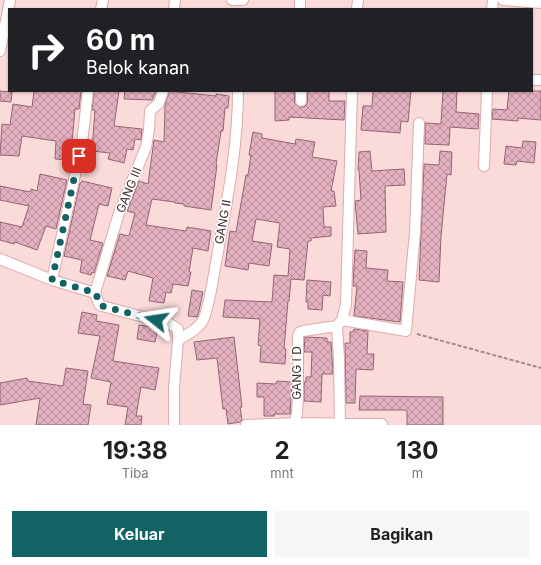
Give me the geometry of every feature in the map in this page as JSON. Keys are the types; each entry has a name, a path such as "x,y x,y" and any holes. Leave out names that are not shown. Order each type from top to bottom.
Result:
{"street":[{"path":"232,0 243,0"},
{"path":"503,0 541,3"},
{"path":"0,51 8,10"},
{"path":"52,280 82,142 88,92"},
{"name":"GANG III","path":"96,293 119,213 146,147 150,111 160,103 163,92"},
{"name":"GANG II","path":"178,340 198,328 203,321 210,294 229,189 238,117 238,92"},
{"path":"340,424 340,323 346,304 352,92"},
{"path":"484,166 487,92"},
{"path":"340,323 406,331 415,232 418,122"},
{"path":"0,259 52,280 96,293 99,304 102,306 174,326 178,329 174,388 174,425"},
{"name":"GANG I D","path":"294,423 297,414 298,395 298,336 300,332 310,331 340,323"},
{"path":"251,425 294,423 382,424"}],"path":[{"path":"406,331 541,368"}],"building":[{"path":"0,91 12,92 11,102 0,101"},
{"path":"541,91 541,120 518,118 518,121 492,119 493,109 507,110 509,92"},
{"path":"34,92 81,92 79,109 75,109 69,160 55,159 56,141 22,136 19,156 0,155 2,124 10,125 13,104 32,107"},
{"path":"94,92 119,92 114,126 142,129 141,140 135,139 133,150 127,149 124,163 108,159 110,153 92,151 95,110 92,110"},
{"path":"125,92 156,92 152,100 124,99"},
{"path":"169,92 229,96 228,108 225,108 223,131 221,131 211,210 184,206 184,204 175,202 152,199 146,225 186,231 187,227 211,231 208,251 193,248 188,286 173,284 171,293 166,292 164,303 149,301 153,278 128,271 125,280 107,276 120,234 129,236 135,213 127,211 139,181 148,184 154,140 164,142 165,105"},
{"path":"275,92 294,92 295,104 301,107 304,107 307,104 308,92 329,92 329,101 345,101 344,120 289,117 289,120 275,121"},
{"path":"373,92 411,92 408,122 401,121 400,133 361,130 363,106 372,106"},
{"path":"443,92 457,92 456,112 479,114 478,129 450,127 449,145 425,144 425,123 441,124"},
{"path":"253,132 262,134 262,138 295,144 296,139 315,142 312,157 337,161 331,191 334,191 336,206 323,207 324,227 331,227 331,236 311,238 311,241 308,241 304,280 291,279 284,349 286,349 285,364 260,362 261,346 258,345 260,319 223,317 225,300 272,302 274,275 288,276 290,249 277,247 280,223 256,219 252,241 272,244 269,266 249,263 248,270 225,266 230,231 236,232 246,175 248,175 251,155 249,155"},
{"path":"523,141 536,142 534,163 517,161 516,165 504,164 506,146 522,148"},
{"path":"370,151 372,171 404,169 405,185 385,186 386,232 358,234 355,201 361,200 358,170 359,152"},
{"path":"440,151 452,152 451,175 447,174 441,236 439,282 419,280 424,164 439,165"},
{"path":"40,174 67,180 56,229 46,226 37,250 15,242 14,244 0,240 0,222 22,227 29,206 0,200 0,186 30,192 31,189 37,191"},
{"path":"82,181 112,188 108,206 99,204 90,240 103,243 94,273 92,272 91,275 80,272 82,260 64,256 80,183"},
{"path":"355,250 367,251 366,268 388,270 387,281 403,282 400,322 354,316 357,286 353,286"},
{"path":"307,280 331,282 330,296 323,295 322,310 308,309 308,302 306,302"},
{"path":"192,290 203,292 197,317 188,316"},
{"path":"82,312 97,315 96,321 119,325 113,361 159,368 155,390 141,387 136,416 142,416 141,425 125,425 128,407 107,404 111,382 91,378 100,336 78,333"},
{"path":"139,325 158,328 155,342 137,339"},
{"path":"354,329 368,331 367,354 374,354 373,370 356,369 355,403 346,403 345,343 350,343 350,332 353,332"},
{"path":"234,337 242,407 240,407 242,420 240,422 228,424 226,409 223,409 217,358 197,360 194,342"},
{"path":"305,337 327,338 327,342 331,342 333,374 322,374 321,402 304,401 304,382 306,382 306,377 311,377 312,352 304,352"},
{"path":"66,368 88,371 83,404 91,405 88,425 36,425 40,398 0,405 0,383 27,378 28,381 63,386"},
{"path":"277,381 292,382 290,414 274,414 274,416 264,416 264,397 257,397 257,383 276,384"},
{"path":"360,396 443,397 443,425 407,425 407,411 405,410 359,410"}],"route":[{"path":"79,156 52,280 96,293 99,304 102,306 156,320"}]}
